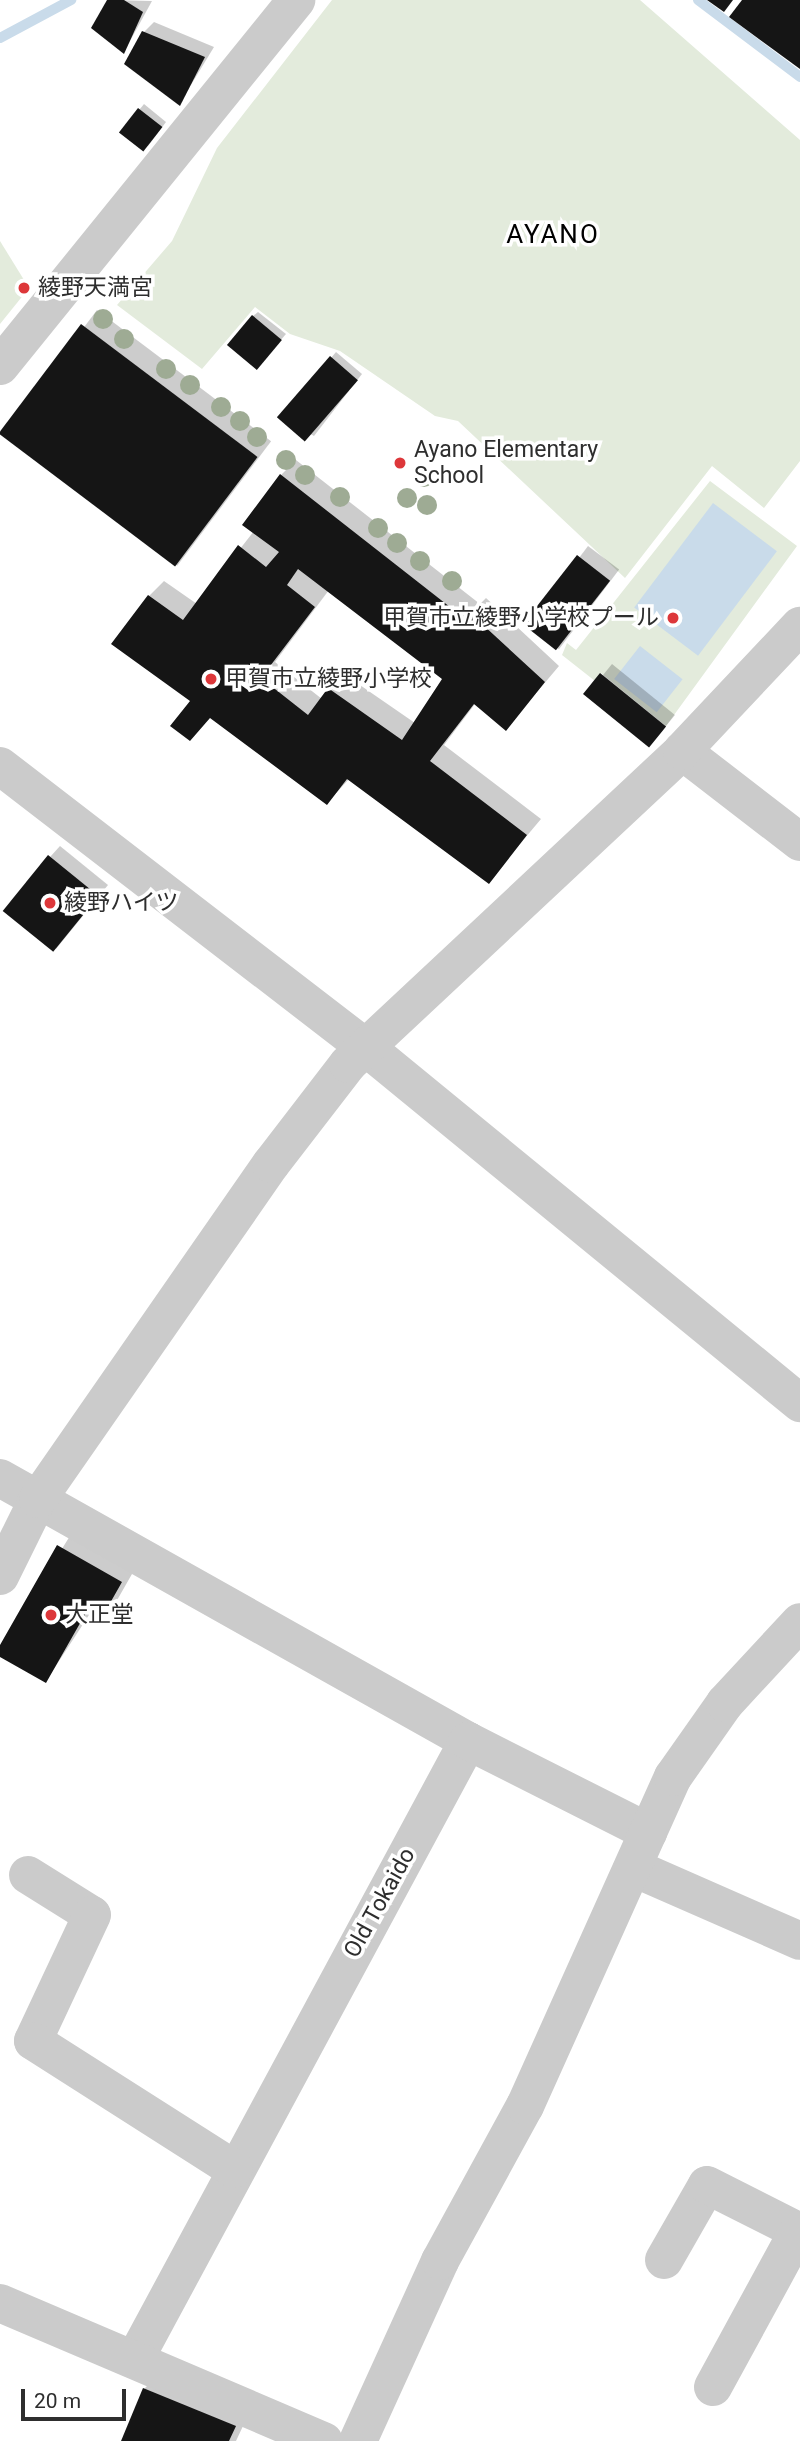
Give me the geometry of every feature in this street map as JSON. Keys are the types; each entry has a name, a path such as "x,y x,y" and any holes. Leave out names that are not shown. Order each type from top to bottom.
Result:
{"street":[{"path":"0,366 296,0"},
{"path":"0,1576 38,1499 271,1164 368,1049 682,751 800,626"},
{"path":"682,751 800,842"},
{"path":"0,766 368,1049 800,1404"},
{"path":"0,1478 468,1741 648,1832"},
{"path":"358,2441 440,2261 525,2106 673,1777 725,1703 800,1622"},
{"name":"Old Tokaido","path":"135,2358 234,2169 468,1741"},
{"path":"634,1868 800,1941"},
{"path":"27,1875 92,1915 33,2041 234,2169"},
{"path":"664,2260 707,2185 799,2232 713,2387"},
{"path":"0,2304 135,2358 324,2441"}],"green space":[{"path":"332,0 640,0 800,140 800,461 764,508 712,466 625,578 458,421 435,416 340,351 290,334 255,307 202,369 117,305 172,241 217,148"},
{"path":"0,241 29,288 0,324"},
{"name":"甲賀市立綾野小学校プール","path":"710,481 797,546 666,726 601,673 595,681 562,655 567,643 576,650"}],"water":[{"path":"713,503 777,551 698,656 634,608"},
{"path":"640,646 683,679 657,712 614,679"}],"building":[{"path":"107,0 124,0 143,12 124,54 91,28"},
{"path":"707,0 733,0 724,12"},
{"path":"742,0 800,0 800,69 729,17"},
{"path":"142,31 205,57 180,106 124,64"},
{"path":"138,108 162,127 143,152 119,132"},
{"path":"252,315 282,340 257,370 227,345"},
{"path":"81,324 257,457 175,566 0,435"},
{"path":"330,356 358,380 305,441 277,417"},
{"name":"甲賀市立綾野小学校","path":"280,474 464,618 469,612 545,682 506,731 474,704 430,761 527,835 489,884 347,779 327,805 210,718 190,741 170,726 190,701 111,644 148,595 183,620 238,545 266,567 279,552 242,525","holes":["298,569 442,679 402,740 328,688 308,715 261,678 315,607 287,585"]},
{"path":"577,555 610,581 556,650 523,624"},
{"path":"600,673 666,726 649,747 583,694"},
{"name":"綾野ハイツ","path":"48,855 99,896 53,952 3,911"},
{"name":"大正堂","path":"57,1545 122,1582 101,1619 87,1611 46,1683 0,1657 0,1645"},
{"path":"143,2388 236,2426 229,2441 121,2441"}],"waterway":[{"path":"0,38 71,0"},
{"path":"698,0 800,77"}],"place":[{"name":"綾野天満宮","path":"24,288"},
{"name":"Ayano Elementary School","path":"400,463"},
{"name":"甲賀市立綾野小学校プール","path":"673,618"},
{"name":"甲賀市立綾野小学校","path":"211,679"},
{"name":"綾野ハイツ","path":"50,903"},
{"name":"大正堂","path":"51,1615"}],"district":[{"name":"AYANO","path":"553,235"}]}
